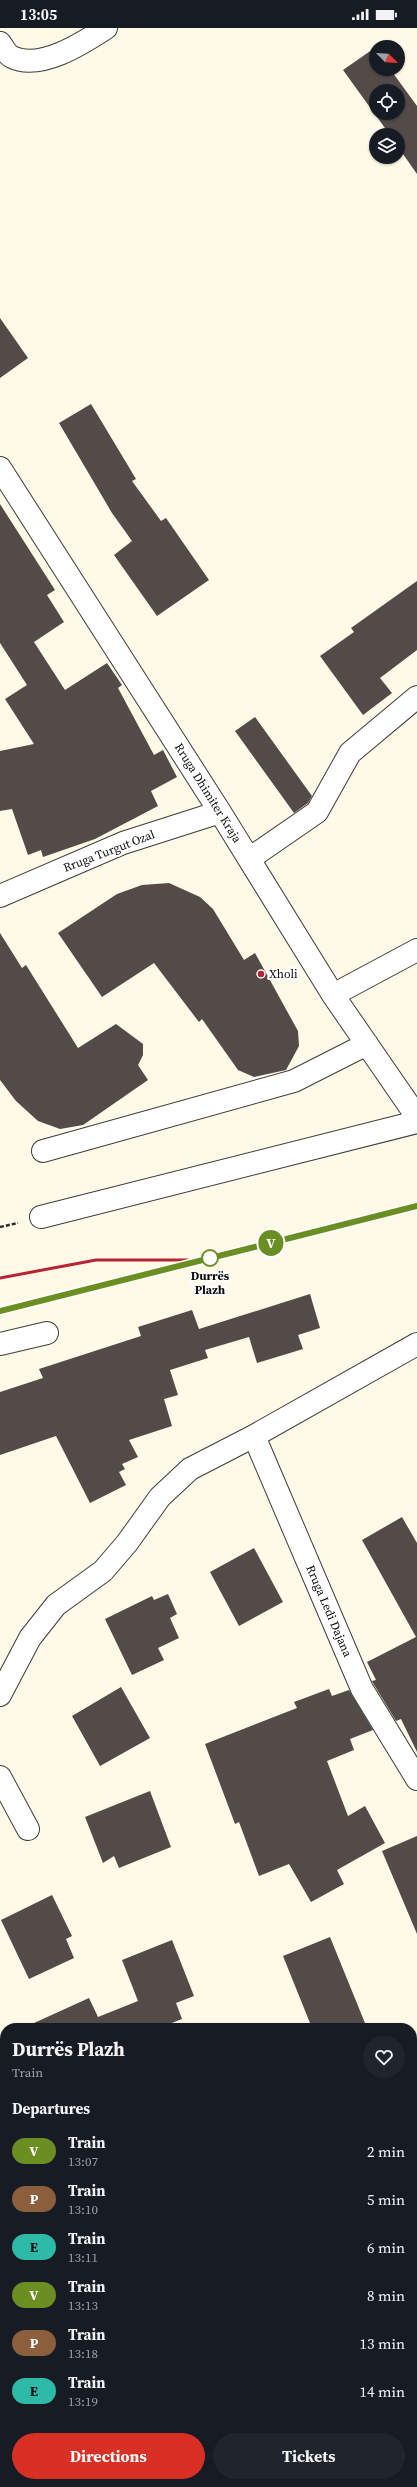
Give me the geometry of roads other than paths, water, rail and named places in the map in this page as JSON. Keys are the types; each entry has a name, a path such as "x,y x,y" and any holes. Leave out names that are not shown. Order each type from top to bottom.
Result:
{"street":[{"path":"0,43 10,57 23,61 42,59 76,47 106,28"},
{"name":"Rruga Dhimiter Kraja","path":"0,468 220,812 333,995 417,1117"},
{"path":"249,859 317,812 350,753 417,697"},
{"name":"Rruga Turgut Ozal","path":"0,896 123,843 220,812"},
{"path":"333,995 417,950"},
{"path":"43,1151 294,1081 367,1044"},
{"path":"42,1217 417,1122"},
{"path":"0,1344 47,1333"},
{"path":"0,1695 30,1638 56,1605 103,1570 127,1544 160,1497 190,1469 254,1436 417,1344"},
{"name":"Rruga Ledi Dajana","path":"254,1436 362,1689 417,1779"},
{"path":"0,1777 28,1830"}],"railway":[{"path":"0,1311 417,1206"},
{"path":"0,1278 96,1260 188,1260"}],"train":[{"name":"V","path":"0,1311 417,1206"}],"place":[{"name":"Xholi","path":"261,974"},
{"name":"Durrës Plazh","path":"210,1258"}]}
